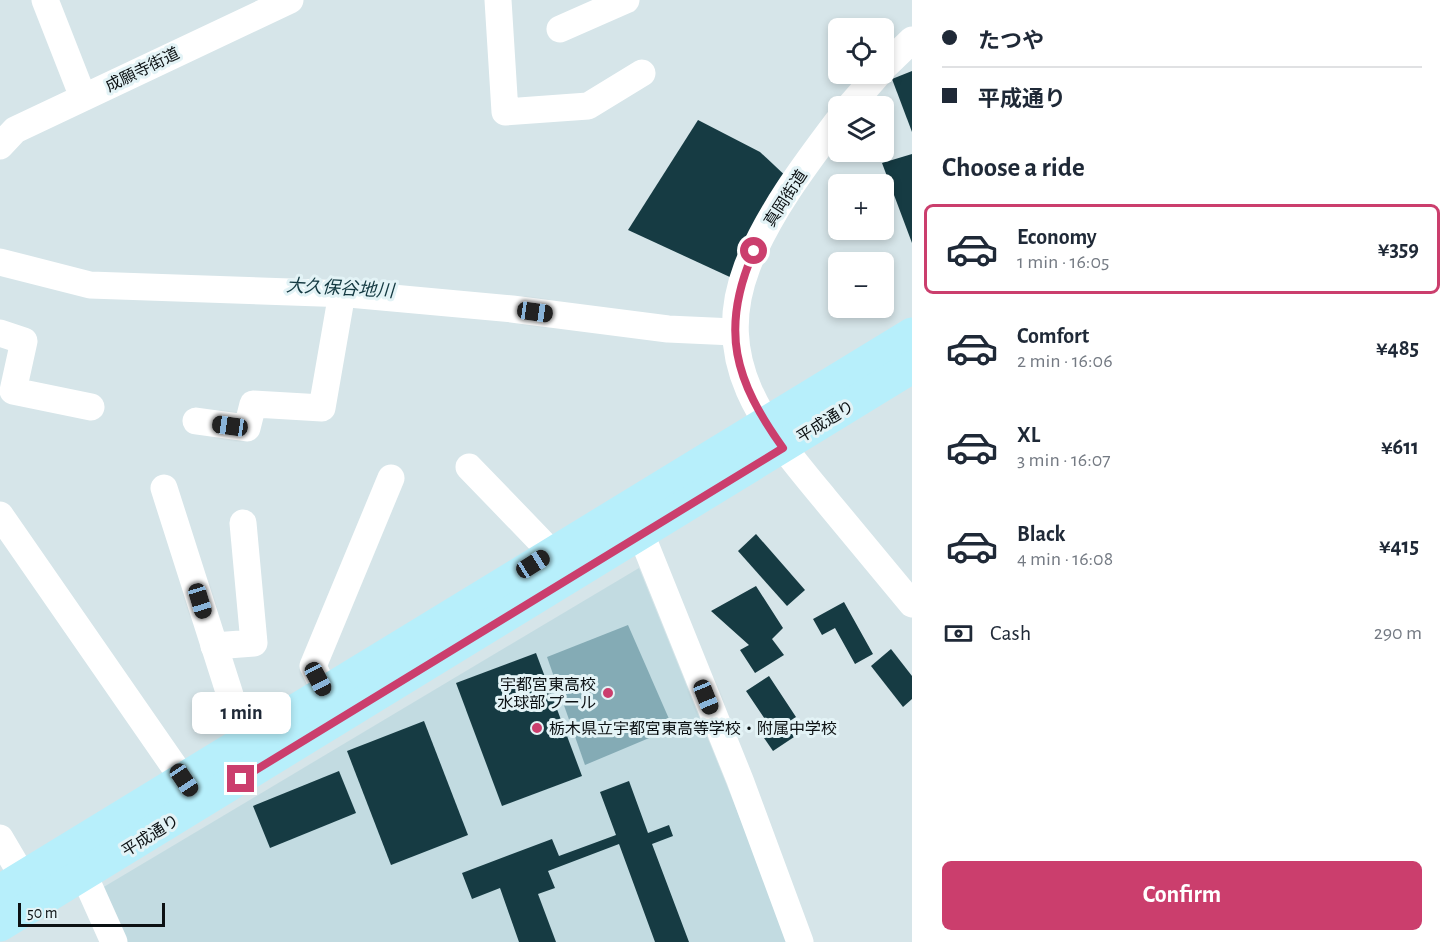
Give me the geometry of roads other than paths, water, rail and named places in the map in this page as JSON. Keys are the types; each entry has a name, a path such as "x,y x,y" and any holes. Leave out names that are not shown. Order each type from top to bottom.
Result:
{"main road":[{"name":"平成通り","path":"0,926 20,891 192,792 334,705 641,534 912,334"},
{"name":"平成通り","path":"20,891 84,875 192,792 245,742 334,705 552,552 912,367"}],"street":[{"path":"45,0 83,98"},
{"name":"成願寺街道","path":"0,146 15,130 290,0"},
{"path":"498,0 505,112 588,106 642,73"},
{"path":"560,29 626,0"},
{"path":"894,57 912,40"},
{"path":"859,96 869,84"},
{"name":"真岡街道","path":"828,135 762,233 740,290 734,332 743,380 774,436 912,604"},
{"path":"0,263 90,285 342,294 512,309 668,329 734,332"},
{"path":"196,421 247,428 253,404 322,408 342,294"},
{"path":"0,333 24,341 7,389 91,407"},
{"path":"470,467 552,552"},
{"path":"334,705 313,666 391,478"},
{"path":"165,488 245,742"},
{"path":"0,515 192,792"},
{"path":"214,646 254,643 243,523"},
{"path":"641,534 740,780 800,942"},
{"path":"0,838 20,891"},
{"path":"84,875 114,942"}],"place":[{"name":"宇都宮東高校 水球部 プール","path":"608,693"},
{"name":"栃木県立宇都宮東高等学校・附属中学校","path":"537,728"}],"water label":[{"name":"大久保谷地川","path":"340,288"}]}
